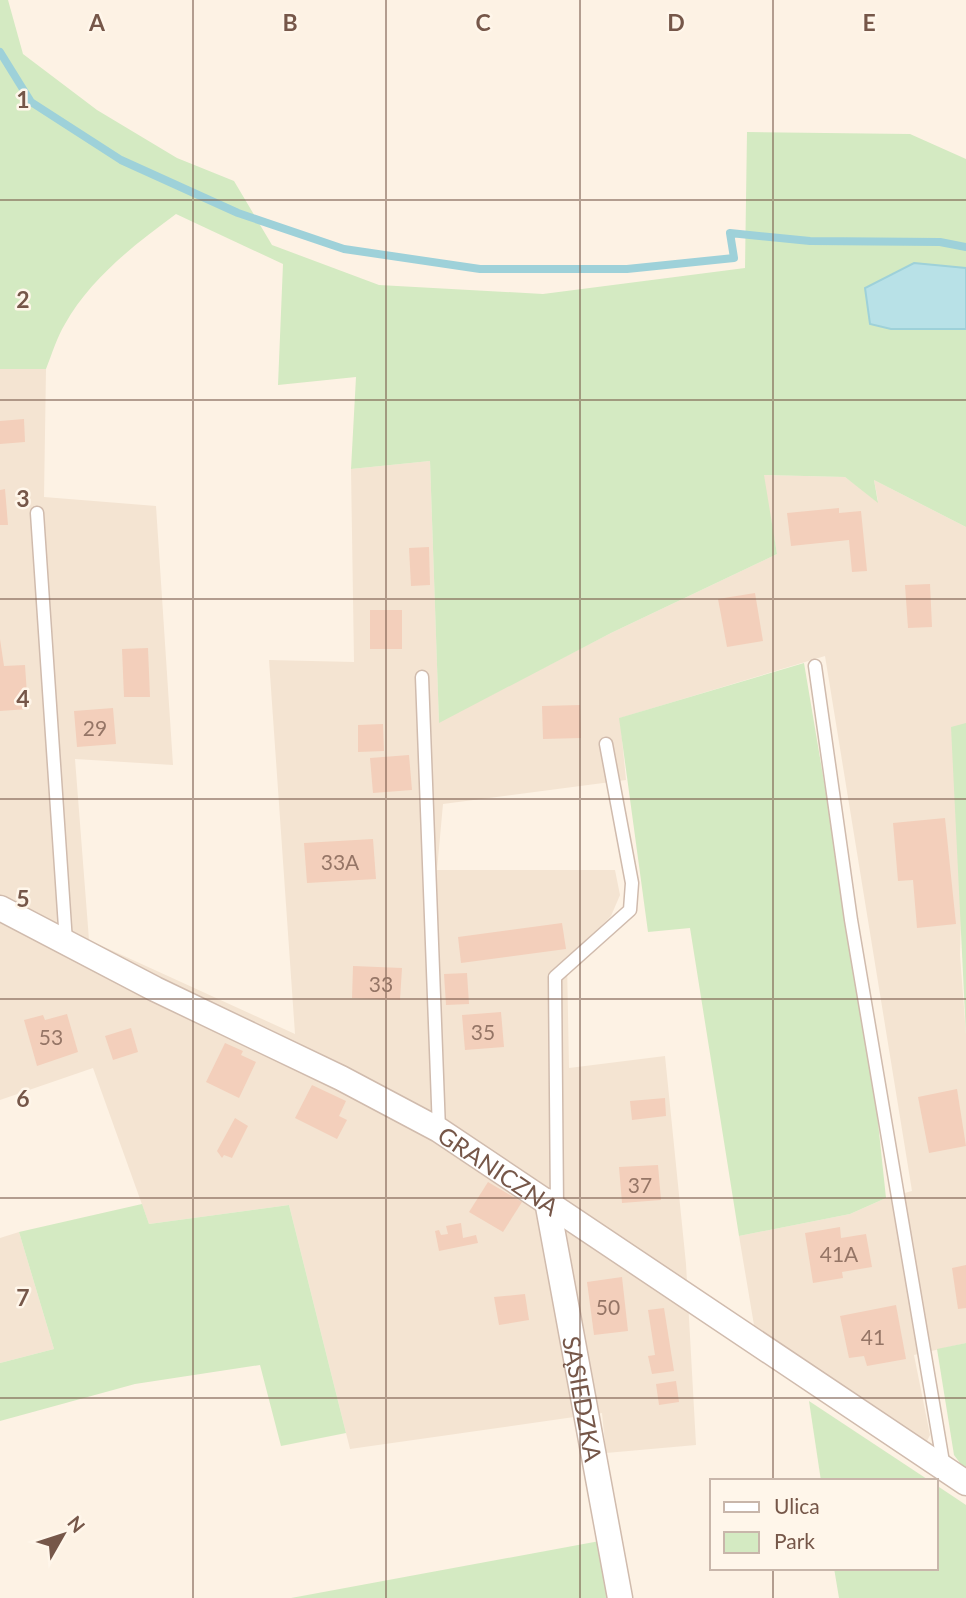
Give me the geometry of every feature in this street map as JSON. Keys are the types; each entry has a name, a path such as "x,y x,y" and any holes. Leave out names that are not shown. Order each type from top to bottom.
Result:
{"street":[{"name":"GRANICZNA","path":"7,918 66,942 439,1130 966,1483"},
{"name":"SĄSIEDZKA","path":"552,1205 620,1598"}],"lane":[{"path":"37,513 66,942"},
{"path":"815,666 851,920 944,1469"},
{"path":"422,677 439,1130"},
{"path":"552,1205 555,977 630,909 632,883 606,744"}],"shaded area":[{"path":"0,369 46,369 44,497 156,506 173,765 75,759 89,940 295,1034 269,660 354,662 351,469 430,461 439,722 611,633 777,554 763,475 845,477 878,501 874,480 966,527 966,723 960,955 966,1035 966,1343 914,1355 930,1435 926,1443 754,1325 739,1236 850,1214 886,1198 912,1191 825,656 620,718 626,780 443,804 437,870 615,870 620,895 611,916 567,961 569,1068 665,1056 686,1264 696,1445 606,1453 602,1413 350,1449 289,1205 149,1224 93,1068 0,1100"},
{"path":"19,1232 54,1349 0,1363 0,1238"}],"green space":[{"path":"0,0 8,0 23,54 97,110 177,158 234,181 272,245 379,285 543,294 745,268 747,132 910,134 966,159 966,268 914,263 891,329 966,329 966,527 874,480 878,503 845,477 764,475 777,554 611,633 439,723 430,461 351,469 356,377 278,385 283,264 176,214 129,250 87,292 62,329 46,369 0,369"},
{"path":"804,663 872,1066 886,1198 850,1214 739,1236 690,928 648,932 619,718"},
{"path":"966,723 966,1035 951,727"},
{"path":"142,1204 149,1224 289,1205 346,1433 281,1446 260,1365 135,1384 0,1421 0,1363 54,1349 19,1232"},
{"path":"966,1343 966,1471 954,1455 937,1349"},
{"path":"809,1401 927,1479 821,1479"},
{"path":"938,1486 966,1505 966,1598 839,1598 834,1570 938,1570"},
{"path":"605,1540 612,1598 291,1598"}],"water":[{"path":"914,263 966,268 966,329 891,329 870,324 865,288"}],"building":[{"path":"24,419 25,442 0,444 0,421"},
{"path":"5,489 8,525 0,525 0,490"},
{"path":"839,508 839,513 861,511 867,571 852,572 849,540 791,546 787,513"},
{"path":"429,547 430,585 411,586 409,548"},
{"path":"930,584 932,627 908,628 905,585"},
{"path":"755,593 763,641 727,647 718,599"},
{"path":"370,610 402,610 402,649 370,649"},
{"path":"0,639 4,666 25,665 28,709 0,711"},
{"path":"148,648 150,697 124,697 122,649"},
{"path":"580,705 581,738 543,739 542,706"},
{"path":"113,708 116,744 77,747 74,711"},
{"path":"383,724 384,751 358,752 358,725"},
{"path":"409,755 412,790 373,793 370,758"},
{"path":"945,818 956,924 917,928 913,880 898,881 893,823"},
{"path":"373,839 376,879 307,883 304,843"},
{"path":"562,923 566,949 461,963 458,937"},
{"path":"353,966 402,968 400,1000 352,998"},
{"path":"467,973 469,1004 446,1005 444,974"},
{"path":"501,1012 504,1047 465,1050 462,1015"},
{"path":"67,1014 78,1052 37,1066 24,1020 43,1015 45,1020"},
{"path":"131,1028 138,1052 113,1060 105,1036"},
{"path":"225,1043 243,1051 241,1055 256,1062 239,1098 206,1082"},
{"path":"312,1085 346,1101 339,1116 347,1120 337,1139 295,1118"},
{"path":"957,1089 966,1146 929,1153 918,1097"},
{"path":"665,1098 666,1116 632,1120 630,1101"},
{"path":"235,1118 248,1126 232,1158 224,1155 222,1158 217,1151"},
{"path":"658,1165 661,1200 622,1203 619,1167"},
{"path":"488,1182 522,1202 503,1232 469,1212"},
{"path":"461,1223 463,1238 476,1235 478,1243 439,1251 435,1231 439,1230 441,1235 448,1234 446,1226"},
{"path":"840,1227 841,1238 866,1234 872,1267 842,1272 843,1278 813,1283 805,1233"},
{"path":"966,1265 966,1308 958,1309 952,1268"},
{"path":"622,1277 628,1331 594,1335 587,1282"},
{"path":"525,1294 529,1320 499,1325 494,1297"},
{"path":"896,1305 906,1359 867,1366 864,1356 849,1358 840,1316"},
{"path":"664,1308 674,1371 652,1374 648,1356 655,1355 648,1310"},
{"path":"676,1381 679,1402 659,1405 656,1384"}],"waterway":[{"path":"0,52 31,102 121,160 238,213 344,249 480,269 627,269 734,258 730,233 810,241 940,242 966,247"}]}
